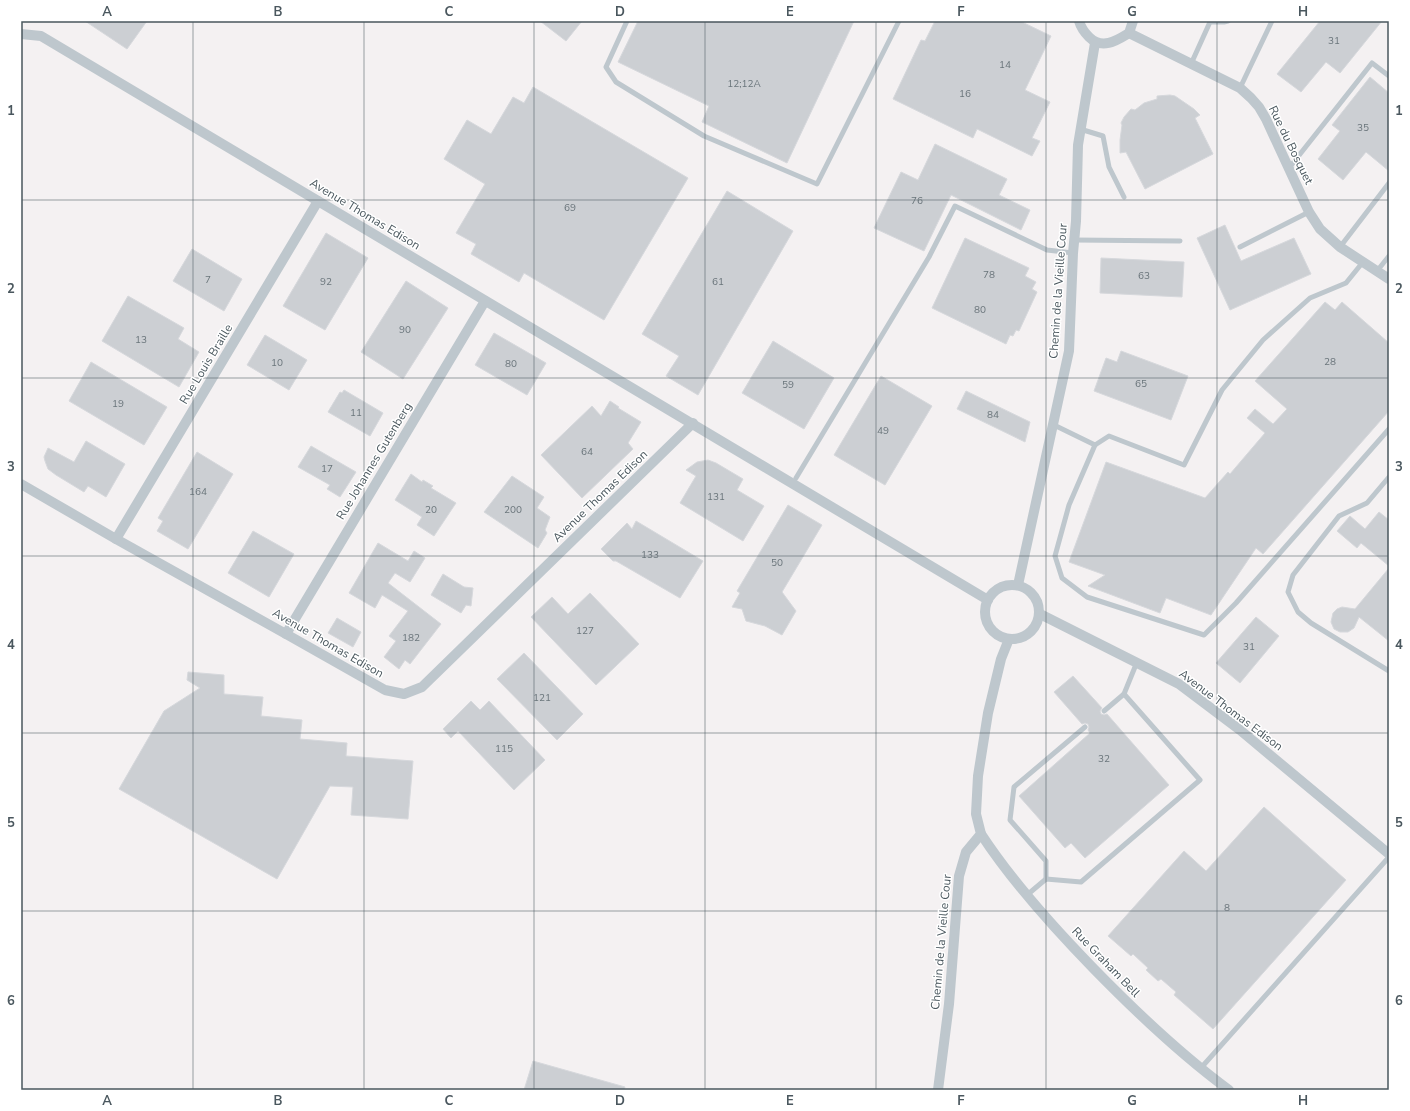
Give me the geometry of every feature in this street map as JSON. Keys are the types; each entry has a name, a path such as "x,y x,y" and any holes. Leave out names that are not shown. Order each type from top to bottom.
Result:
{"street":[{"path":"1079,21 1083,31 1094,43 1110,43 1118,40 1130,33 1133,21"},
{"name":"Rue du Bosquet","path":"1130,33 1240,88 1251,98 1259,107 1266,119 1309,212 1320,229 1340,247 1389,279"},
{"name":"Avenue Thomas Edison","path":"21,34 41,36 988,600"},
{"name":"Chemin de la Vieille Cour","path":"1018,585 1069,351 1073,252 1076,222 1078,145 1094,43"},
{"name":"Rue Louis Braille","path":"116,539 318,201"},
{"name":"Rue Johannes Gutenberg","path":"286,634 484,301"},
{"name":"Avenue Thomas Edison","path":"21,484 385,690 404,694 422,687 693,423"},
{"path":"1009,585 1018,585 1027,589 1034,596 1038,604 1040,614 1034,628 1027,635 1019,639 1009,639 1001,637 997,634 988,624 985,615 988,600 992,594 1000,588 1009,585"},
{"name":"Avenue Thomas Edison","path":"1040,614 1179,684 1234,725 1389,855"},
{"path":"981,834 976,814 978,776 990,705 1001,659 1009,639"},
{"name":"Chemin de la Vieille Cour","path":"938,1090 949,1004 959,876 966,852 981,834"},
{"name":"Rue Graham Bell","path":"981,834 1027,895 1066,940 1138,1014 1200,1069 1229,1090"}],"lane":[{"path":"626,21 606,67 616,82 704,136 817,184 899,21"},
{"path":"1191,64 1210,22 1228,21"},
{"path":"1240,88 1272,21"},
{"path":"1289,168 1372,63 1389,76"},
{"path":"1080,128 1103,136 1109,167 1124,198"},
{"path":"1340,247 1389,183"},
{"path":"796,478 929,257 955,206 1047,250 1073,252"},
{"path":"1240,247 1309,212"},
{"path":"1074,240 1180,241"},
{"path":"1377,271 1389,256"},
{"path":"1363,262 1346,283 1310,298 1263,340 1222,390 1184,465 1109,436 1095,445 1069,505 1055,556 1062,578 1087,597 1204,635 1236,603 1389,429"},
{"path":"1054,425 1095,445"},
{"path":"1389,477 1367,503 1338,516 1293,575 1288,592 1298,612 1311,623 1389,671"},
{"path":"1104,711 1124,694 1137,662"},
{"path":"1027,895 1046,880 1081,882 1200,780 1124,694"},
{"path":"1046,880 1046,860 1010,820 1014,787 1085,727"},
{"path":"1200,1069 1389,855"}],"building":[{"path":"85,21 147,21 127,49"},
{"path":"540,21 582,21 566,41"},
{"path":"638,21 854,21 787,163 702,122 709,106 618,62"},
{"path":"935,21 1020,21 1051,36 1025,90 1050,102 1032,138 1040,141 1032,156 977,129 973,138 893,99 921,40 925,41"},
{"path":"1320,21 1382,21 1340,73 1326,62 1301,92 1277,74"},
{"path":"1370,77 1389,93 1389,171 1366,152 1343,180 1318,159 1340,131 1332,125"},
{"path":"533,87 688,178 604,320 524,273 519,282 471,254 476,244 456,233 485,184 444,159 467,120 491,134 513,97 524,103"},
{"path":"1157,96 1175,96 1200,115 1195,118 1213,154 1145,189 1126,152 1120,153 1121,123 1131,109 1135,110 1144,103 1157,99"},
{"path":"935,144 1007,179 999,195 1030,210 1021,230 951,195 924,251 874,228 901,172 918,180"},
{"path":"727,191 793,231 698,395 666,376 679,356 642,334"},
{"path":"1225,225 1241,261 1294,238 1311,274 1230,310 1197,238"},
{"path":"326,233 368,258 325,330 283,306"},
{"path":"965,238 1029,268 1025,276 1036,282 1032,289 1037,292 1019,331 1016,330 1013,336 1010,335 1006,344 932,308"},
{"path":"192,249 242,279 224,311 173,281"},
{"path":"1101,258 1184,262 1182,297 1100,293"},
{"path":"406,281 448,308 403,379 361,352"},
{"path":"128,296 184,328 178,339 199,352 179,387 102,341"},
{"path":"1325,302 1335,310 1342,302 1389,343 1389,411 1263,554 1256,548 1211,615 1166,598 1160,613 1088,586 1105,575 1069,562 1106,462 1205,498 1228,472 1230,474 1265,433 1247,418 1255,409 1273,424 1287,409 1255,381"},
{"path":"494,333 546,363 527,395 475,365"},
{"path":"265,335 307,360 289,390 247,365"},
{"path":"773,341 834,378 804,429 742,393"},
{"path":"1121,351 1188,376 1171,420 1094,391 1106,358 1117,362"},
{"path":"91,362 167,407 144,445 69,401"},
{"path":"881,376 932,406 885,485 834,455"},
{"path":"344,390 383,413 370,436 328,412 340,392 342,393"},
{"path":"966,391 1030,422 1025,442 957,409"},
{"path":"610,401 619,407 618,408 641,422 628,443 633,449 582,498 541,455 592,406 601,416"},
{"path":"86,441 125,464 106,497 88,486 84,492 48,469 45,461 44,457 48,448 74,462"},
{"path":"311,446 356,472 340,497 327,489 330,485 298,467"},
{"path":"197,452 233,474 188,549 157,531 163,521 158,518"},
{"path":"708,460 743,479 737,490 764,506 743,541 680,503 696,476 686,470 697,462"},
{"path":"411,474 422,482 423,480 433,486 431,488 456,503 434,536 417,525 422,517 395,500"},
{"path":"512,476 544,497 537,508 550,517 545,530 547,533 538,548 484,512"},
{"path":"788,505 822,525 782,592 796,611 782,635 765,626 746,621 742,609 732,607 740,593 737,591"},
{"path":"1379,512 1389,520 1389,566 1361,543 1357,548 1337,531 1350,516 1365,529"},
{"path":"636,521 703,561 680,598 616,561 613,561 601,549 627,523 632,529"},
{"path":"253,531 294,554 269,597 228,573"},
{"path":"378,543 408,561 414,551 425,558 410,582 395,573 388,583 441,624 410,664 405,660 399,669 384,657 396,641 389,636 408,611 382,595 375,608 349,593"},
{"path":"1389,568 1389,641 1359,617 1354,628 1348,632 1340,632 1334,629 1331,622 1333,613 1342,607 1355,609"},
{"path":"443,574 464,587 473,588 471,606 466,605 461,613 431,595"},
{"path":"590,593 639,644 596,685 531,617 552,597 568,614"},
{"path":"1256,617 1279,636 1240,683 1216,663"},
{"path":"337,618 361,632 353,647 328,633"},
{"path":"524,653 583,714 557,740 497,679"},
{"path":"188,672 224,675 224,694 263,697 261,716 302,720 300,739 347,743 346,756 413,761 408,819 351,815 353,787 330,786 277,879 119,789 164,711 200,688 187,680"},
{"path":"1073,676 1102,708 1100,711 1101,714 1107,714 1169,785 1085,858 1071,843 1065,848 1019,796 1090,733 1088,730 1088,724 1082,724 1054,692"},
{"path":"471,701 480,710 489,701 545,760 514,790 458,731 451,738 443,729"},
{"path":"1264,807 1346,880 1213,1029 1174,995 1176,992 1161,979 1158,981 1146,970 1148,968 1133,954 1131,956 1108,936 1184,851 1206,871"},
{"path":"533,1061 625,1087 624,1090 524,1090"}]}
